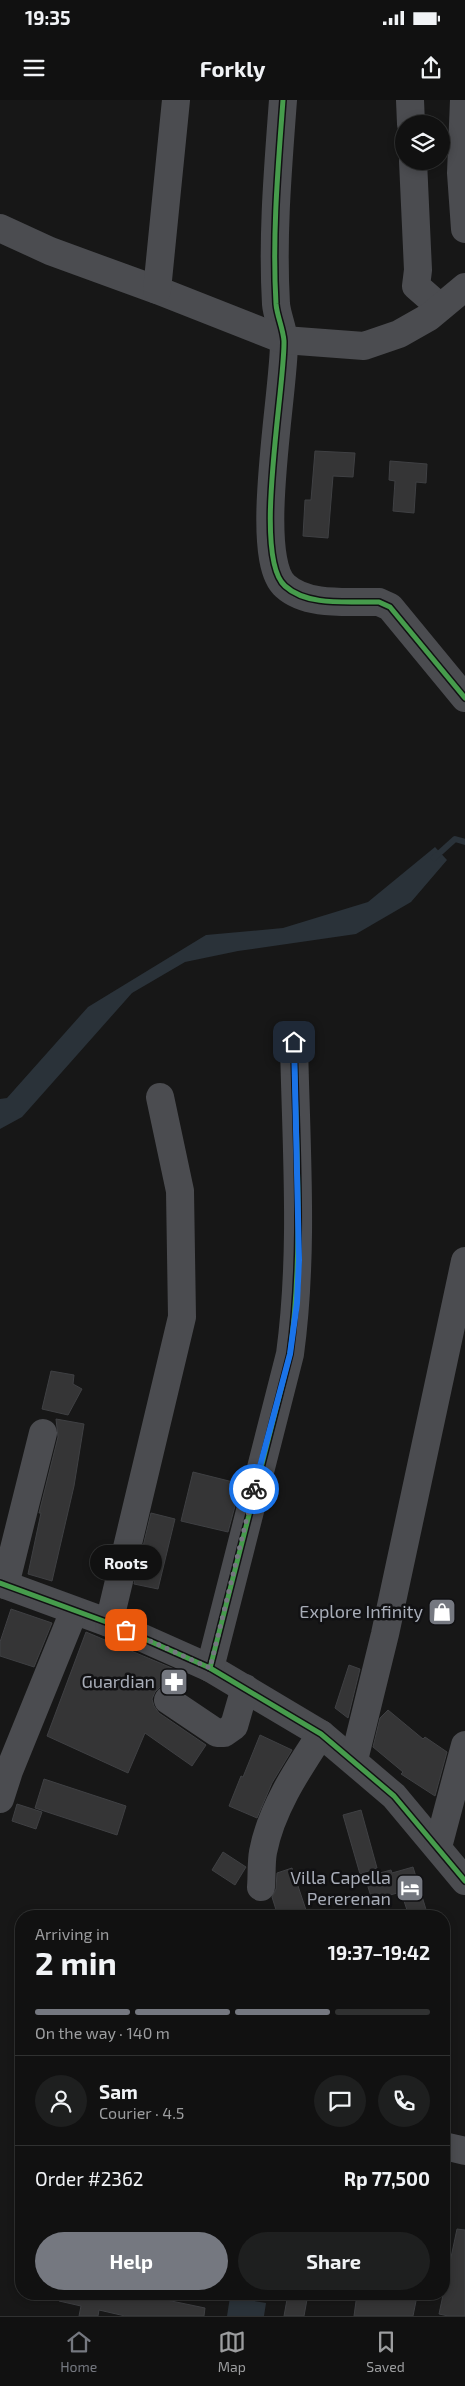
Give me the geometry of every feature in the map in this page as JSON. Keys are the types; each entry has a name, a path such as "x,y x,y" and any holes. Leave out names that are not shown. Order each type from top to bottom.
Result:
{"street":[{"path":"157,290 176,100"},
{"path":"283,100 276,213 276,305 284,340 270,514 273,566 284,585 304,598 380,602 390,607 465,698"},
{"path":"410,100 411,115"},
{"path":"464,100 461,173 465,229"},
{"path":"413,170 418,270 416,286 440,307"},
{"path":"0,228 50,251 157,290 284,340 364,346 399,334 429,317 465,287"},
{"path":"210,1668 290,1354 299,1260 294,1042"},
{"path":"109,1623 182,1317 180,1191 160,1097"},
{"path":"354,1760 386,1634 465,1262"},
{"path":"43,1433 2,1584 109,1623 210,1668 322,1734 394,1796 465,1880"},
{"path":"0,1798 9,1771 74,1611"},
{"path":"168,1700 217,1733 224,1733 234,1726 245,1688"},
{"path":"261,1887 263,1853 269,1830 301,1764 322,1734"},
{"path":"438,1847 465,1745"},
{"path":"450,2147 465,2151"}],"shaded area":[{"path":"435,847 447,860 411,902 356,934 238,951 185,962 132,993 22,1117 0,1129 0,1099 7,1098 88,1007 206,935 283,928 368,902"},
{"path":"230,2300 248,2300 266,2303 264,2316 227,2316"}],"building":[{"path":"315,451 355,453 353,477 333,476 328,538 303,536 305,500 311,500"},
{"path":"390,461 427,464 426,483 416,482 414,513 393,511 395,481 389,480"},
{"path":"51,1371 74,1375 73,1384 82,1389 68,1415 42,1409"},
{"path":"56,1419 84,1424 74,1486 52,1581 28,1574 41,1513 39,1513 58,1437"},
{"path":"193,1472 241,1484 228,1532 181,1521"},
{"path":"151,1513 175,1519 158,1589 134,1584"},
{"path":"11,1609 52,1623 34,1667 0,1656 0,1642"},
{"path":"86,1632 179,1671 173,1686 161,1686 155,1692 152,1699 159,1713 206,1745 192,1766 145,1733 128,1773 47,1736"},
{"path":"349,1665 360,1669 348,1718 335,1708"},
{"path":"388,1710 423,1739 425,1737 447,1752 435,1796 401,1774 403,1772 373,1747 380,1718"},
{"path":"260,1735 292,1750 272,1783 257,1818 229,1806"},
{"path":"44,1779 126,1806 117,1835 35,1808"},
{"path":"17,1804 42,1812 36,1829 12,1821"},
{"path":"361,1810 377,1868 360,1874 343,1815"},
{"path":"223,1852 246,1867 235,1885 212,1870"},
{"path":"413,1867 426,1910 407,1910 401,1892 372,1900 365,1877 391,1870 392,1873"},
{"path":"292,1868 306,1910 276,1910 272,1897 276,1889 277,1873"},
{"path":"457,2229 465,2230 465,2316 439,2314 442,2300 450,2300 450,2262"},
{"path":"167,2300 205,2308 204,2316 125,2316 99,2310 98,2316 79,2316 81,2306 59,2301"},
{"path":"287,2300 307,2300 304,2316 284,2316"},
{"path":"356,2300 416,2300 413,2316 354,2316"}],"waterway":[{"path":"434,858 455,839 465,842"}],"cycle path":[{"path":"283,100 276,202 275,278 276,304 284,341 270,508 271,542 276,569 285,586 294,593 305,597 330,602 379,602 390,607 465,698"},
{"path":"210,1668 290,1354 297,1276 298,1237 294,1043"},
{"path":"0,1583 109,1623 210,1668 321,1734 394,1796 465,1881"}],"way so far":[{"path":"126,1630 210,1668 254,1489"}],"place":[{"name":"Explore Infinity","path":"442,1612"},
{"name":"Roots","path":"126,1630"},
{"name":"Guardian","path":"174,1682"},
{"name":"Villa Capella Pererenan","path":"410,1888"}],"route":[{"path":"254,1489 290,1354 297,1303 299,1260 294,1042"}]}
